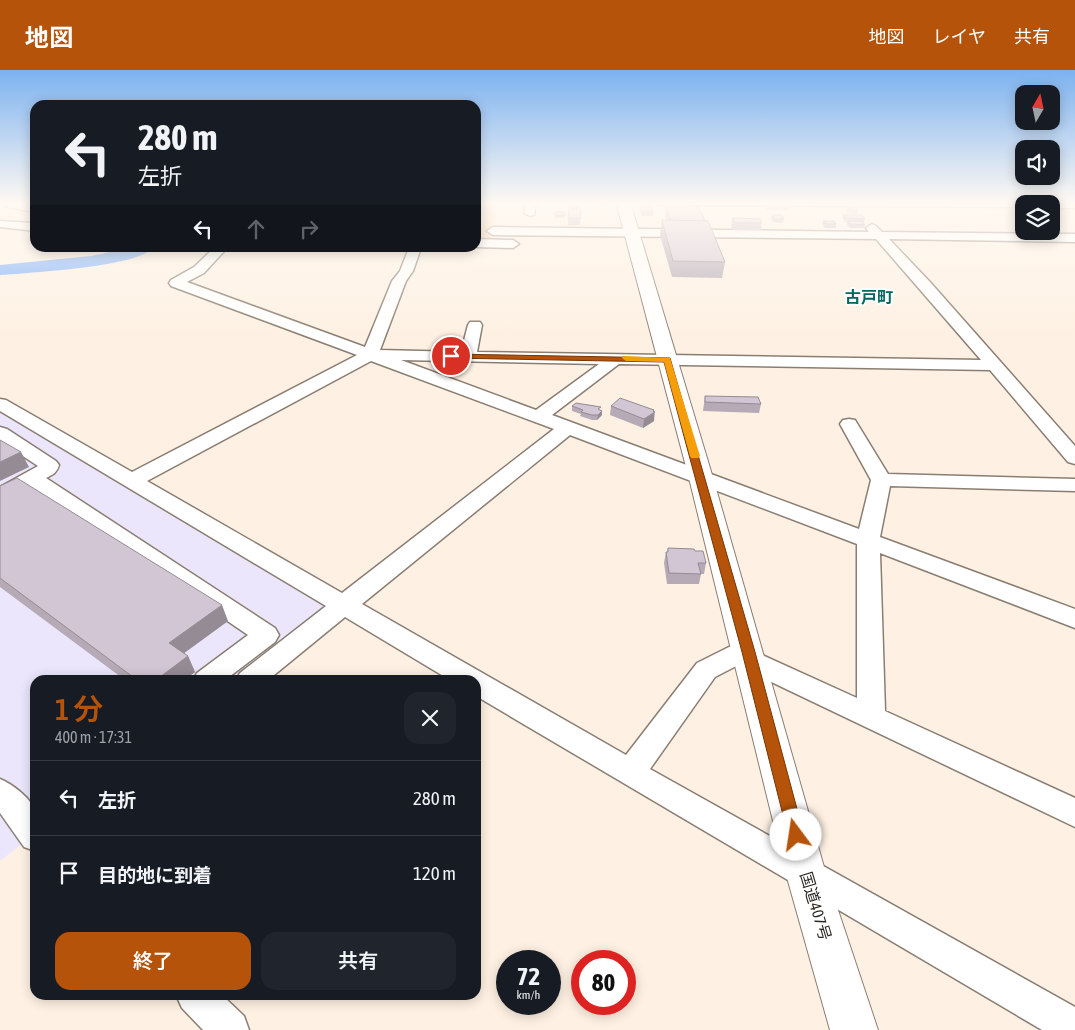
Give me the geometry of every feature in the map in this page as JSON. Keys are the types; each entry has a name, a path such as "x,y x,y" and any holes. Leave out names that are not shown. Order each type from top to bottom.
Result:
{"highway":[{"name":"国道407号","path":"635,247 750,656 806,874 854,1030"}],"street":[{"path":"890,247 1075,458"},
{"path":"217,252 199,270 176,283 868,540 1075,619"},
{"path":"370,355 399,281 406,271 413,252"},
{"path":"468,356 476,325"},
{"path":"132,481 370,355 992,365"},
{"path":"538,417 617,358"},
{"path":"0,404 463,675"},
{"path":"0,429 24,418"},
{"path":"849,424 881,480 868,540 872,718"},
{"path":"255,675 567,428"},
{"path":"0,433 49,465 48,469 33,479 0,495"},
{"path":"33,479 266,635 213,675"},
{"path":"881,480 1075,485"},
{"path":"630,773 706,670 729,657 750,656 872,718 1075,813"},
{"path":"481,686 1075,1028"},
{"path":"0,793 30,821"},
{"path":"200,1000 230,1030"}],"shaded area":[{"path":"0,410 323,603 323,608 238,675 30,675 30,838 0,861"}],"building":[{"path":"669,247 719,247 725,262 673,261"},
{"path":"705,396 758,397 761,404 705,402"},
{"path":"620,398 655,412 644,419 611,406"},
{"path":"576,403 601,407 598,409 602,411 598,415 581,412 583,410 572,406"},
{"path":"0,440 21,452 0,462"},
{"path":"17,478 222,605 169,643 188,656 163,675 130,675 0,578 0,486"},
{"path":"668,548 703,551 706,563 698,563 701,574 669,573 666,552 668,552"}],"waterway":[{"path":"0,270 91,262 133,252"}],"slow traffic":[{"path":"626,358 667,360 695,456"}],"district":[{"name":"古戸町","path":"869,297"}],"route":[{"path":"451,356 667,360 748,652 796,835"}]}
